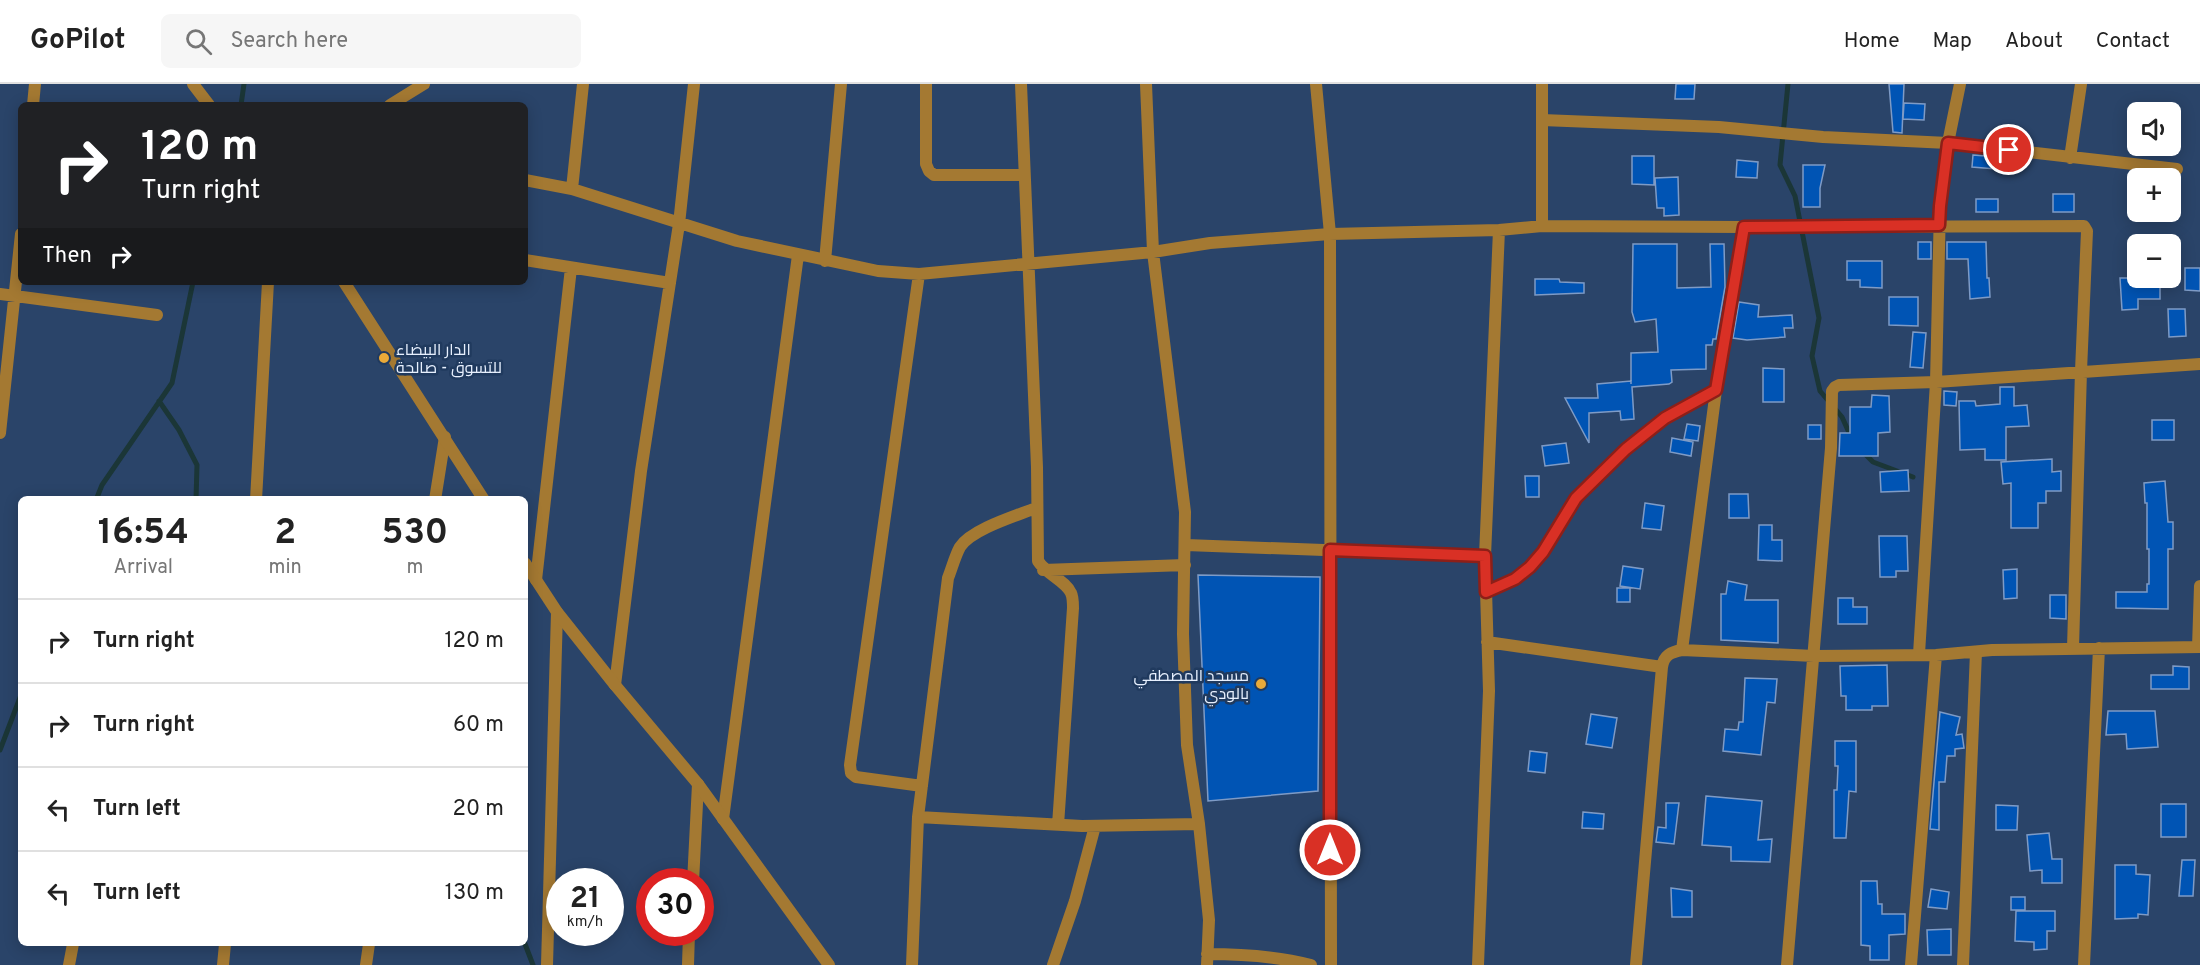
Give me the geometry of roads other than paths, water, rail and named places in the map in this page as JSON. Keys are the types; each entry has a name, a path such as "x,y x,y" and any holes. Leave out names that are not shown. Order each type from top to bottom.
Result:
{"street":[{"path":"33,102 35,84"},
{"path":"193,84 206,102"},
{"path":"572,189 583,84"},
{"path":"615,685 641,471 679,224 694,84"},
{"path":"825,261 841,84"},
{"path":"926,84 926,164 929,171 934,175 1024,175"},
{"path":"1021,84 1037,467 1038,561 1043,570 1063,584 1071,593 1073,608 1058,825"},
{"path":"1146,84 1153,252 1185,512 1183,634 1187,745 1199,824 1209,920 1207,960 1246,954 1288,959 1311,965"},
{"path":"1316,84 1330,234 1331,965"},
{"path":"1542,84 1542,226"},
{"path":"1919,654 1936,382 1940,206 1948,143 1960,84"},
{"path":"2070,158 2081,84"},
{"path":"394,102 418,86"},
{"path":"1542,120 1719,128 1824,137 1948,143 2167,168"},
{"path":"528,181 572,189 737,242 878,271 919,274 1153,252 1210,243 1330,234 1499,230 1542,226 2084,225 2087,231 2080,371 2073,648"},
{"path":"1682,650 1716,390 1744,227"},
{"path":"1478,965 1489,691 1485,556 1499,230"},
{"path":"723,819 798,255"},
{"path":"528,261 670,283"},
{"path":"0,433 18,265"},
{"path":"536,580 570,268"},
{"path":"919,274 850,765 851,772 856,777 922,786"},
{"path":"256,496 268,285"},
{"path":"346,285 482,496"},
{"path":"0,294 157,315"},
{"path":"1787,965 1831,448 1832,391 1839,385 1936,382 2200,364"},
{"path":"1486,592 1515,579 1530,567 1543,552 1576,498 1626,449 1665,418 1716,390"},
{"path":"436,496 445,437"},
{"path":"912,965 918,817 948,578 960,548 966,540 978,532 1036,508"},
{"path":"1186,545 1485,556"},
{"path":"1043,570 1185,564"},
{"path":"528,568 557,612 698,784 829,965"},
{"path":"1636,965 1662,667 1664,659 1671,652 1682,650 1814,656 1936,655 2073,648 2199,647 2200,586"},
{"path":"547,965 557,612"},
{"path":"1487,642 1662,667"},
{"path":"2084,965 2099,648"},
{"path":"1963,965 1976,652"},
{"path":"1911,965 1936,655"},
{"path":"694,868 698,784"},
{"path":"918,817 1095,826 1199,824"},
{"path":"1053,965 1075,901 1095,826"},
{"path":"69,965 73,946"},
{"path":"224,965 225,946"},
{"path":"366,965 369,946"},
{"path":"688,965 689,946"}],"waterway":[{"path":"241,102 244,84"},
{"path":"1788,84 1780,165 1795,196 1819,318 1812,356 1820,391 1842,417 1851,437"},
{"path":"98,496 102,485 172,383 192,285"},
{"path":"159,401 179,430 197,465 196,496"},
{"path":"1862,451 1873,462 1913,477"},
{"path":"0,750 18,703"},
{"path":"526,946 533,965"}],"place":[{"name":"الدار البيضاء للتسوق - صالحة","path":"384,358"},
{"name":"مسجد المصطفي بالودي","path":"1261,684"}]}
